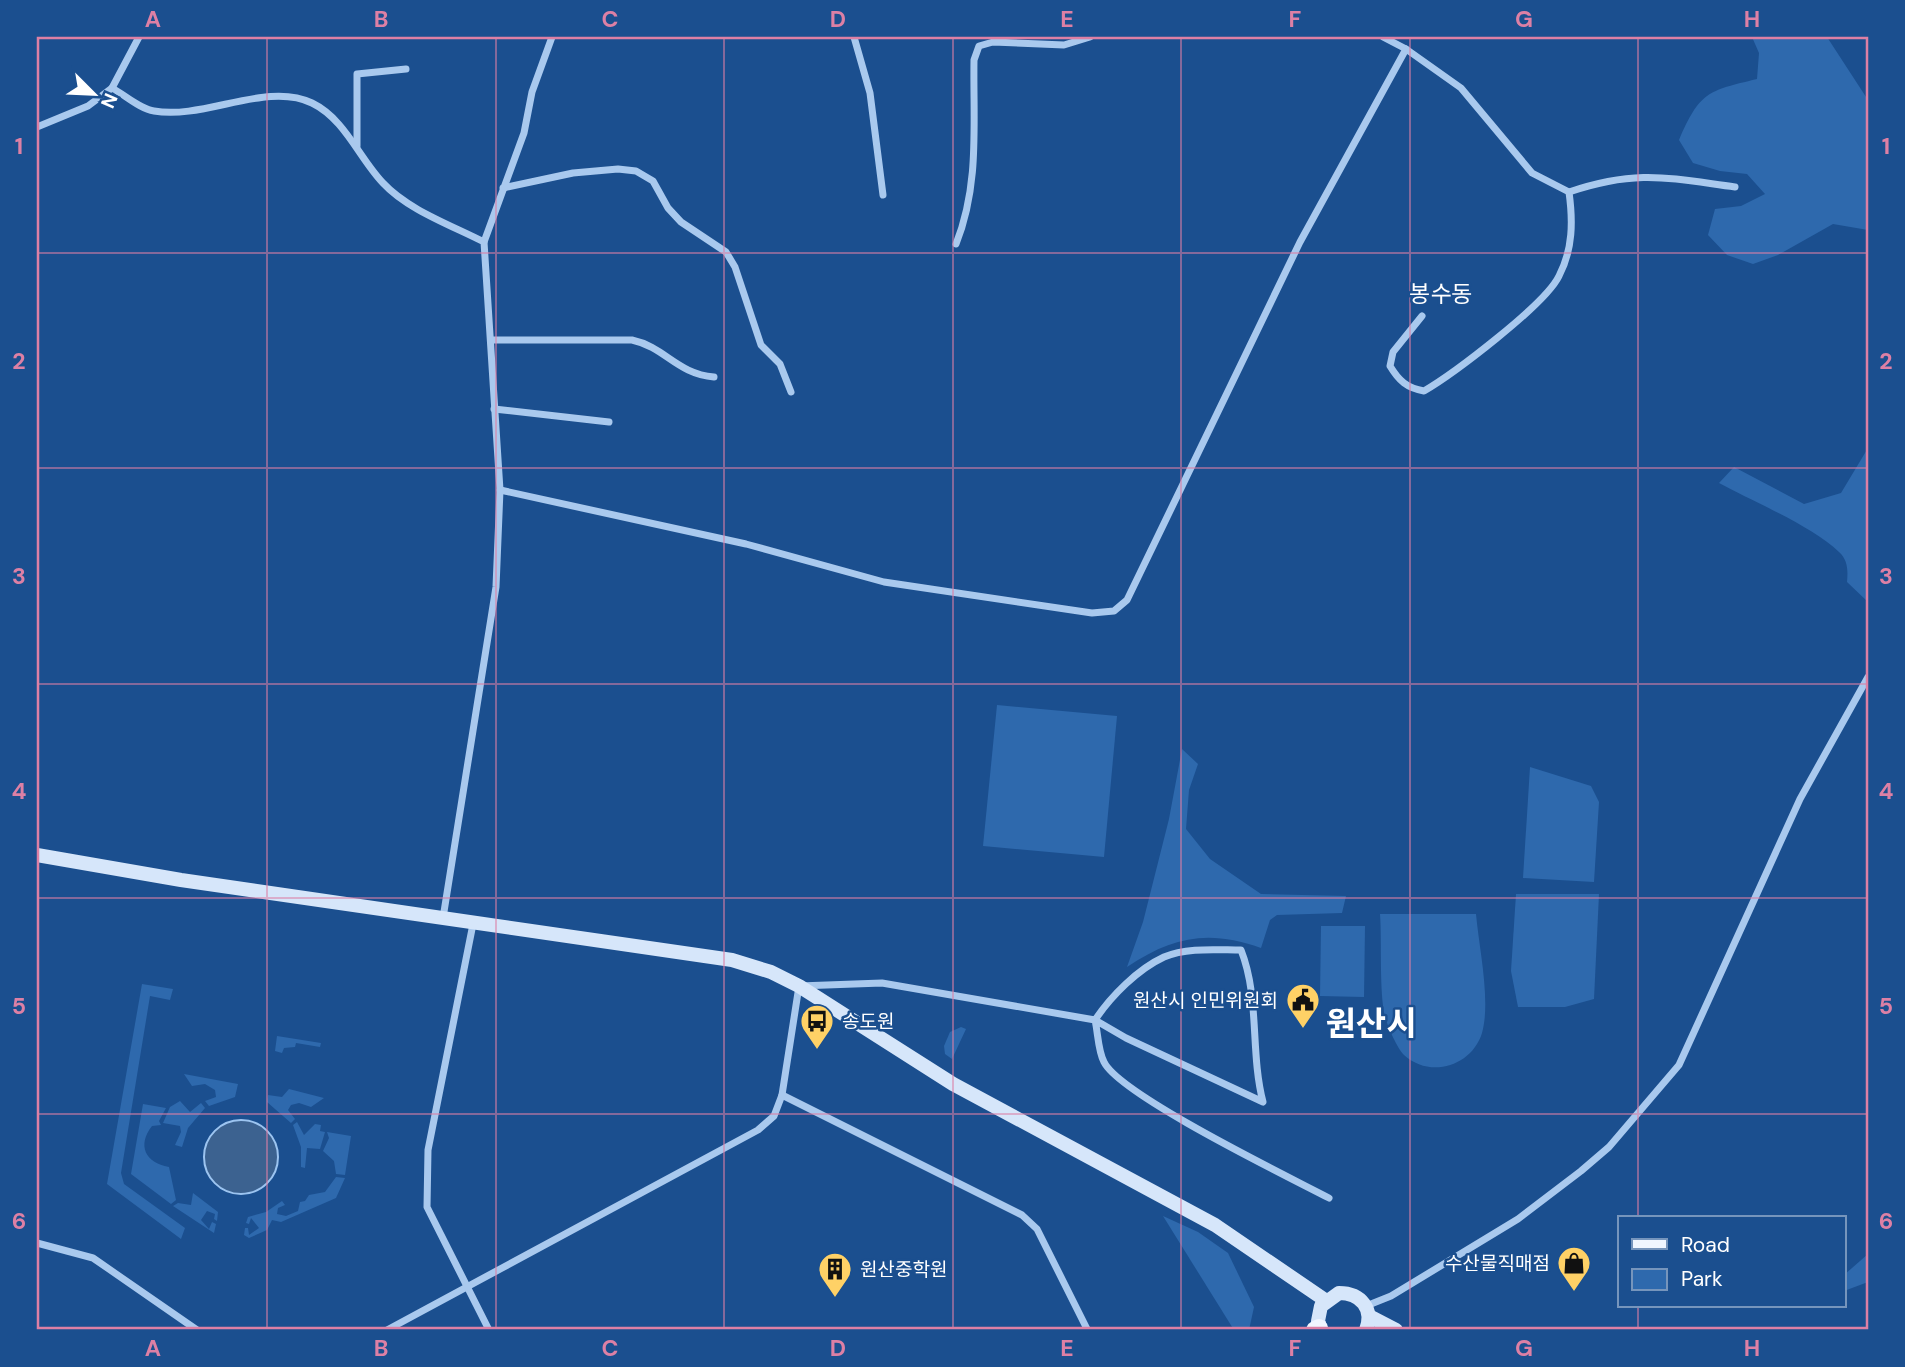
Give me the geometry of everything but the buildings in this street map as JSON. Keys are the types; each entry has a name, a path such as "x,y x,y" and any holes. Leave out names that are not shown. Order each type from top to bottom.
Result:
{"main road":[{"path":"37,855 473,924 732,960 771,972 799,986 953,1084 1215,1225 1325,1300"},
{"path":"1318,1329 1318,1313 1325,1300 1347,1293 1361,1299 1367,1318 1396,1330"}],"street":[{"path":"37,127 88,106 112,88 139,37"},
{"path":"443,919 496,587 500,490 484,242 524,133 533,92 552,37"},
{"path":"854,37 870,93 883,195"},
{"path":"956,244 965,220 975,160 974,60 979,46 993,42 1064,45 1090,37"},
{"path":"1383,37 1406,49 1461,88 1532,173 1569,192 1599,181 1660,176 1735,187"},
{"path":"500,490 746,544 884,582 1092,613 1114,611 1128,600 1300,242 1406,49"},
{"path":"357,146 357,74 406,69"},
{"path":"112,88 151,111 182,114 272,96 312,103 337,124 357,146 383,183 400,197 484,242"},
{"path":"503,188 573,173 618,170 636,171 653,181 668,208 681,222 726,252 734,267 761,345 780,363 791,393"},
{"path":"1422,316 1393,352 1390,366 1398,378 1410,388 1424,391 1448,377 1522,316 1559,278 1573,222 1569,192"},
{"path":"491,340 632,340 650,344 678,367 695,375 714,377"},
{"path":"494,409 609,422"},
{"path":"1367,1318 1391,1296 1518,1219 1581,1171 1609,1147 1679,1065 1800,799 1868,677"},
{"path":"473,924 428,1150 426,1207 466,1290 489,1330"},
{"path":"387,1330 466,1290 758,1130 774,1116 782,1095 799,986 881,983 1095,1020 1126,1038 1263,1102 1256,1076 1252,978 1241,950 1190,951 1164,957 1108,1001 1095,1020 1104,1063 1118,1078 1201,1132 1329,1198"},
{"path":"782,1095 1022,1215 1037,1229 1087,1329"},
{"path":"37,1243 93,1258 197,1330"}],"green space":[{"path":"1752,37 1827,37 1868,100 1868,230 1833,224 1778,255 1753,264 1727,255 1708,235 1715,209 1741,206 1765,194 1747,174 1720,171 1693,163 1679,140 1693,112 1707,96 1757,79 1759,53"},
{"path":"1868,448 1868,602 1847,582 1846,562 1828,542 1719,483 1734,467 1804,504 1841,493"},
{"path":"997,705 1117,716 1104,857 983,846"},
{"path":"1182,749 1198,764 1189,790 1186,829 1210,859 1261,894 1346,896 1342,913 1277,915 1270,920 1261,948 1224,939 1191,939 1159,949 1127,967 1143,922 1169,819"},
{"path":"1530,767 1591,786 1599,802 1594,882 1523,878"},
{"path":"1516,894 1599,894 1594,999 1565,1007 1518,1007 1511,971"},
{"path":"1380,914 1476,914 1485,990 1484,1020 1477,1044 1460,1061 1437,1067 1426,1066 1404,1055 1396,1043 1386,1021 1383,1006"},
{"path":"1321,926 1365,926 1364,997 1320,996"},
{"path":"142,984 173,989 170,1000 150,996 121,1173 124,1184 185,1228 181,1239 107,1184"},
{"path":"961,1027 966,1029 952,1059 945,1054 944,1046 950,1032"},
{"path":"277,1036 321,1043 320,1047 296,1043 295,1047 284,1048 282,1053 275,1051"},
{"path":"184,1074 238,1084 235,1097 209,1106 205,1101 216,1097 215,1090 205,1084 192,1086"},
{"path":"289,1089 324,1098 311,1107 299,1103 291,1105 288,1110 295,1119 291,1123 267,1102 268,1095 282,1097"},
{"path":"180,1101 190,1112 201,1103 205,1108 188,1128 182,1147 175,1145 181,1132 180,1126 163,1123 170,1107"},
{"path":"143,1104 166,1108 159,1121 161,1125 152,1126 144,1146 154,1162 169,1167 176,1200 171,1204 131,1174"},
{"path":"297,1122 304,1135 315,1124 321,1125 320,1131 325,1132 320,1149 307,1148 305,1168 301,1167 301,1147 293,1125"},
{"path":"327,1132 351,1136 345,1175 336,1174 334,1161 323,1151 329,1138"},
{"path":"336,1177 345,1178 336,1198 281,1222 272,1220 267,1230 249,1238 244,1235 245,1228 248,1228 249,1235 259,1228 251,1218 249,1224 246,1223 248,1217 266,1212 282,1201 285,1205 278,1208 277,1214 286,1216 298,1211 300,1202 305,1201 309,1195 325,1192"},
{"path":"193,1193 218,1212 217,1221 214,1219 215,1214 207,1211 201,1220 209,1229 212,1222 216,1224 214,1233 173,1206 178,1203 191,1205"},
{"path":"1163,1216 1198,1232 1228,1253 1254,1307 1249,1330 1234,1330"},
{"path":"1868,1254 1868,1282 1846,1290 1846,1273"}],"shaded area":[{"path":"241,1120 262,1126 272,1136 278,1157 272,1178 262,1188 241,1194 220,1188 210,1178 204,1157 210,1136 220,1126"}],"place":[{"name":"원산시 인민위원회","path":"1303,1030"},
{"name":"송도원","path":"817,1051"},
{"name":"수산물직매점","path":"1574,1293"},
{"name":"원산중학원","path":"835,1299"}],"district":[{"name":"봉수동","path":"1441,294"},
{"name":"원산시","path":"1371,1023"}]}
